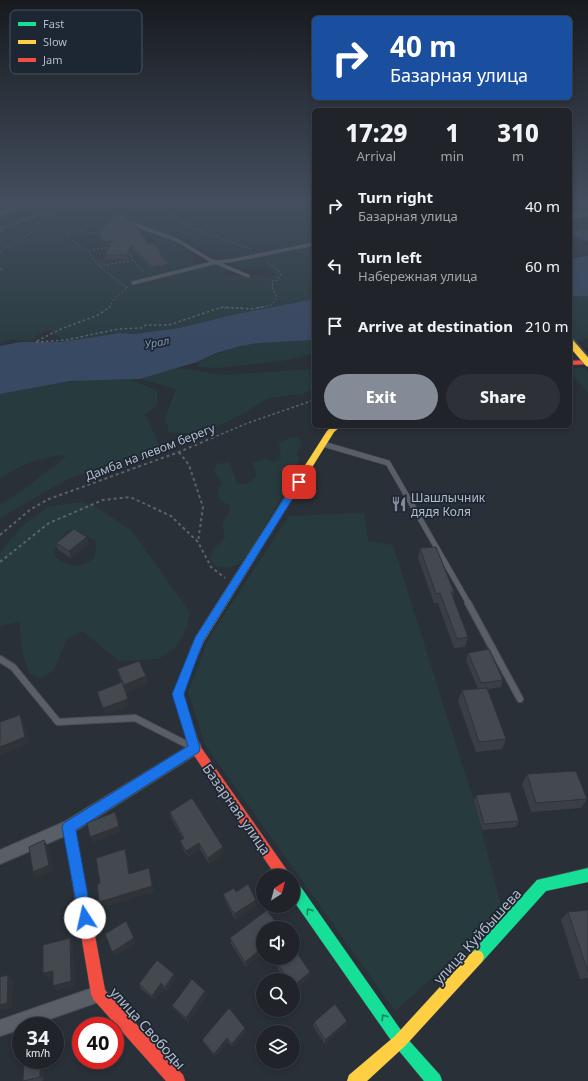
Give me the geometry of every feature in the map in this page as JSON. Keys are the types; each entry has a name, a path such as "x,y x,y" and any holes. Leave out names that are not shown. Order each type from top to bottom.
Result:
{"main road":[{"path":"572,344 588,363"},
{"path":"572,363 588,363"},
{"name":"Базарная улица","path":"279,869 194,748 178,694 200,638 331,431 335,428"},
{"name":"улица Свободы","path":"69,827 98,994 177,1081"},
{"name":"улица Куйбышева","path":"355,1081 400,1041 542,885 588,875"},
{"path":"300,898 400,1041 434,1081"}],"street":[{"path":"0,857 69,827 194,748"},
{"path":"0,1028 98,994"}],"lane":[{"path":"201,254 210,260 248,276"},
{"path":"134,283 217,262 260,255"},
{"path":"323,444 388,463 451,571 520,699"},
{"path":"0,659 13,667 58,722 135,718 194,748"}],"path":[{"path":"91,254 100,266 127,288"},
{"path":"130,254 133,260 150,278"},
{"path":"134,283 114,299 110,307 98,315 60,329 36,342 66,340 118,329 141,328 146,325 169,325 222,307 252,308 271,305 277,298 273,289 272,281 276,281 281,276 279,271 269,264 267,258"},
{"path":"100,266 133,260"},
{"path":"0,268 3,269 0,272"},
{"name":"Дамба на левом берегу","path":"0,535 30,509 49,499 179,452 248,423 312,401"},
{"path":"179,452 189,465 203,507 198,542"},
{"path":"0,562 50,523 103,500 130,497 171,516 198,542 211,567 234,585"}],"green space":[{"path":"0,254 90,254 96,259 102,260 106,254 190,254 196,259 193,264 212,263 229,269 229,271 221,274 227,277 239,275 251,277 257,274 268,278 273,276 275,272 264,267 246,269 238,267 237,264 243,261 239,259 215,258 213,254 312,254 312,299 218,318 185,327 134,334 120,333 61,342 59,338 49,330 39,334 30,341 12,339 0,343"},
{"path":"572,296 588,296 588,338 572,342"},
{"path":"312,340 312,354 277,362 217,368 199,367 197,362 227,350 250,344"},
{"path":"177,368 223,375 312,369 312,389 302,394 268,398 246,412 204,433 194,434 169,432 165,418 176,389 140,379"},
{"path":"572,368 585,368 588,372 588,393 572,375"},
{"path":"86,380 130,380 157,390 157,406 145,414 162,450 142,457 118,461 68,479 0,518 0,505 28,487 41,475 58,464 67,455 49,457 32,462 0,478 0,394 56,383"},
{"path":"296,437 302,442 297,454 300,459 290,477 284,493 247,556 237,565 228,568 216,566 210,559 213,549 225,538 222,524 229,512 230,506 220,500 217,490 223,483 213,471 217,464 229,462 237,483 246,484 257,476 252,463 265,459 275,462 281,459 279,442"},
{"path":"82,502 96,507 131,530 190,612 187,627 177,646 159,659 119,661 82,631 67,639 54,670 41,679 29,673 23,654 19,622 0,626 0,552 23,525 50,506","holes":["74,529 97,542 94,558 83,564 68,564 53,554 66,532"]},
{"path":"364,513 368,541 393,545 475,805 503,914 395,1011 300,878 300,869 294,869 205,745 188,692 209,638 289,516"}],"water":[{"path":"588,256 588,296 572,296 572,259"},
{"name":"Урал","path":"312,299 312,340 258,343 241,346 216,353 197,362 140,379 70,381 0,394 0,346 21,342 61,342 120,333 134,334 179,328 232,315"}],"building":[{"path":"105,254 127,254 127,255"},
{"path":"140,254 161,254 169,264 153,267"},
{"path":"74,529 87,537 69,551 56,543"},
{"path":"436,547 454,592 451,592 468,637 457,639 440,593 436,594 420,548"},
{"path":"489,649 503,680 481,683 468,653"},
{"path":"139,661 146,676 124,685 117,669"},
{"path":"122,682 128,699 103,708 97,692"},
{"path":"487,688 506,739 479,742 462,690"},
{"path":"20,715 25,737 0,747 0,722"},
{"path":"576,771 587,799 536,803 527,774"},
{"path":"510,792 519,821 484,824 476,795"},
{"path":"192,798 223,847 208,858 199,843 186,851 180,841 184,838 170,812"},
{"path":"115,812 119,826 90,837 87,823"},
{"path":"44,840 49,865 33,872 29,847"},
{"path":"125,849 129,874 149,868 152,886 99,902 97,884 100,883 96,858"},
{"path":"248,884 256,900 234,914 223,894 234,888 236,892"},
{"path":"588,910 588,972 568,912"},
{"path":"263,913 269,913 275,921 256,921 256,953 245,962 230,938"},
{"path":"126,921 134,938 112,952 105,934"},
{"path":"70,938 71,981 53,986 53,971 43,973 43,945"},
{"path":"300,957 310,972 300,980 300,973 284,973 279,965 300,965"},
{"path":"157,960 174,974 165,987 161,983 152,996 139,984"},
{"path":"8,975 7,1003 0,1005 0,977"},
{"path":"192,979 205,991 186,1018 172,1006"},
{"path":"335,1004 347,1021 325,1040 314,1022"},
{"path":"229,1008 245,1028 232,1044 227,1038 214,1054 202,1040"},
{"path":"24,1069 40,1069 40,1077 23,1081"}],"tram line":[{"path":"572,337 588,356"}],"traffic: fast":[{"path":"477,957 542,885 588,875"},
{"path":"300,898 400,1041 434,1081"}],"traffic: slow":[{"path":"572,344 588,363"},
{"path":"195,650 200,639 331,431 335,428"},
{"path":"355,1081 400,1041 477,957"}],"traffic: jam":[{"path":"572,363 588,362"},
{"path":"195,650 178,694 195,748 279,869"},
{"path":"69,827 98,994 177,1081"}],"place":[{"name":"Шашлычник дядя Коля","path":"399,504"}],"route":[{"path":"85,918 69,827 194,748 178,694 200,638 299,482"}]}
